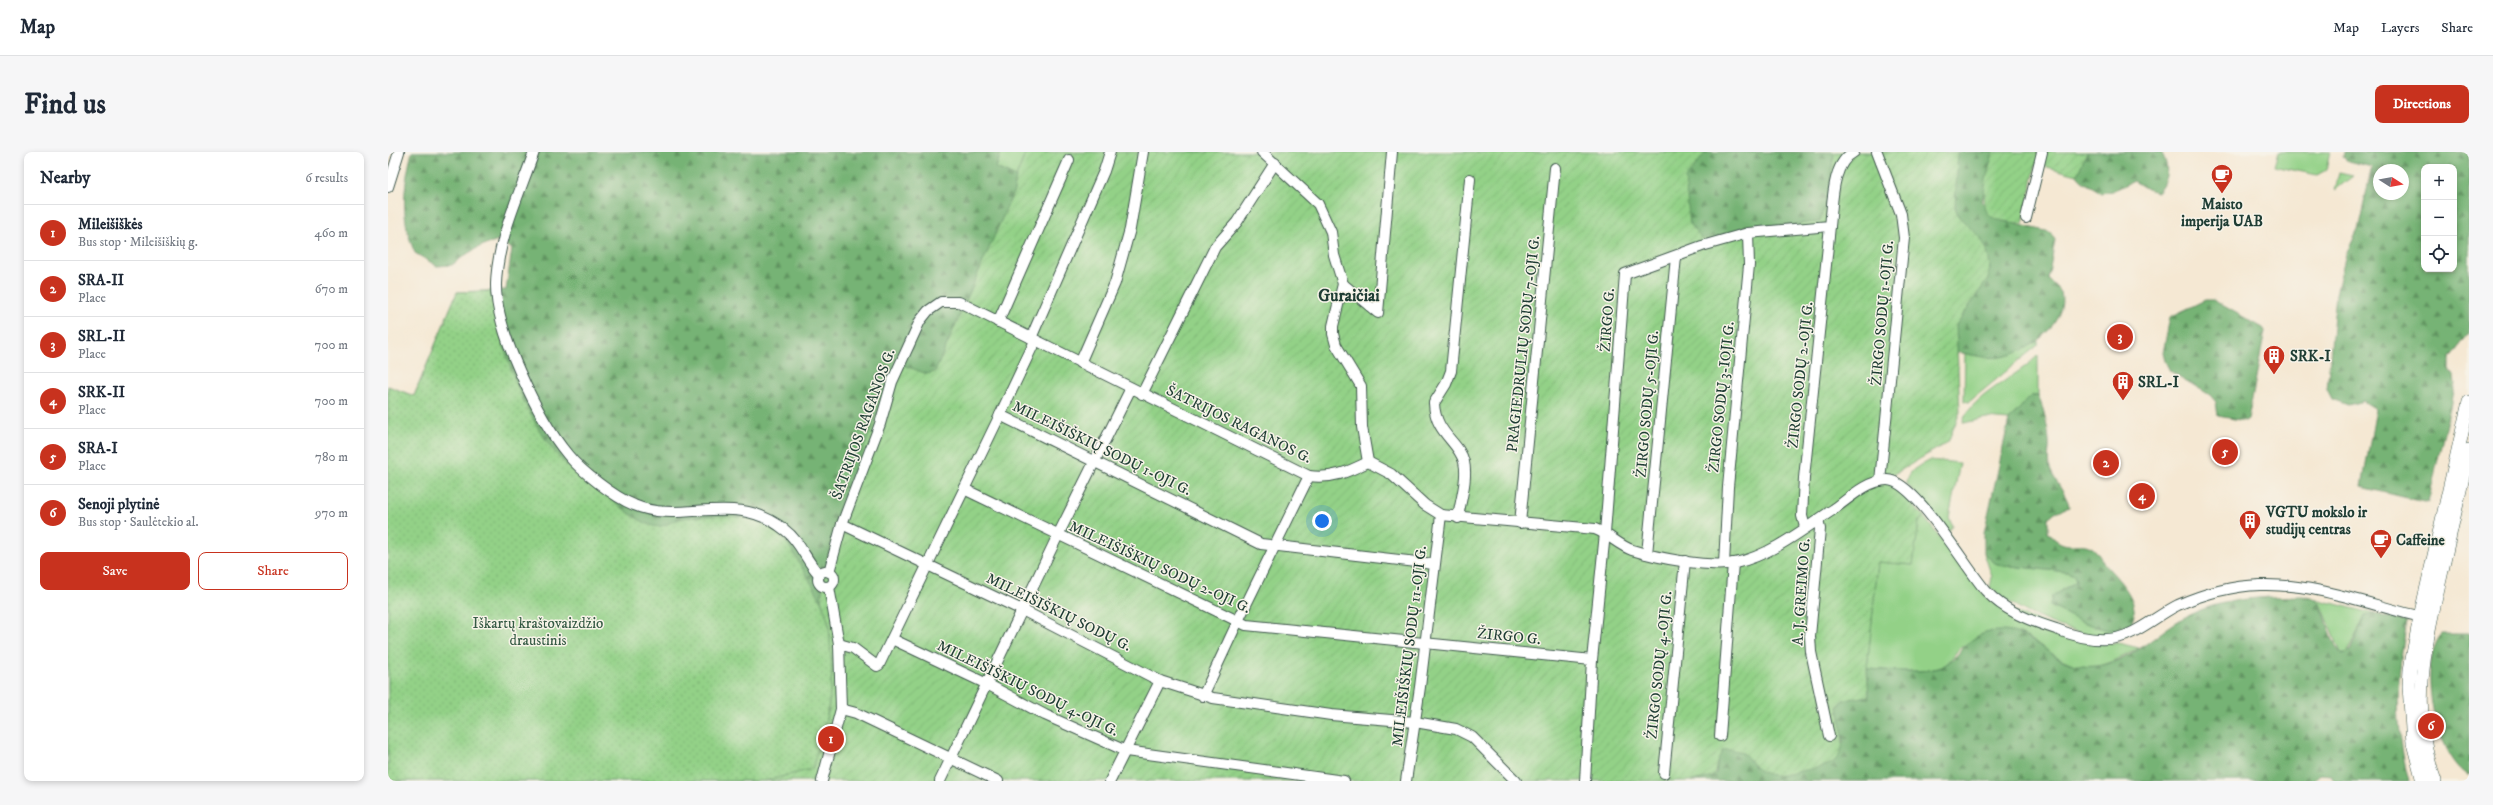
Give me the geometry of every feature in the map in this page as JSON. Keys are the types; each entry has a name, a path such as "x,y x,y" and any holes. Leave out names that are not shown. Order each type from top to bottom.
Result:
{"main road":[{"path":"2435,781 2429,762 2422,728 2421,673 2425,618 2469,402"},
{"path":"2423,781 2413,743 2409,686 2425,618 2469,450"}],"street":[{"path":"388,187 399,152"},
{"path":"534,152 509,222 497,269 497,302 520,371 560,445 576,463 621,498 635,506 666,511 730,509 745,511 771,520 787,531 809,564 824,573 817,579 823,588 829,587 839,644 841,709 822,781"},
{"path":"1000,415 1104,171 1110,152"},
{"path":"1080,363 1115,283 1130,229 1143,152"},
{"path":"1262,152 1318,204 1332,232 1334,255 1343,284 1333,326 1333,334 1336,345 1361,386 1362,427 1368,462 1391,474 1425,505 1441,515 1520,524 1595,529 1605,533 1630,549 1647,554 1685,561 1728,564 1761,554 1818,520 1869,486 1880,481 1887,480 1898,483 1926,510 1986,591 2001,604 2034,621 2074,635 2102,640 2124,636 2176,606 2203,596 2259,585 2303,588 2425,618"},
{"path":"1343,284 1378,313 1392,152"},
{"path":"1830,226 1838,173 1843,161 1854,152"},
{"name":"ŽIRGO SODŲ 1-OJI G.","path":"1877,152 1901,214 1904,238 1880,481"},
{"path":"2026,218 2042,152"},
{"path":"998,322 1069,160"},
{"path":"1142,394 1215,247 1237,222 1275,163"},
{"name":"PRAGIEDRULIŲ SODŲ 7-OJI G.","path":"1520,524 1555,168"},
{"path":"1458,518 1464,464 1460,454 1441,430 1434,403 1446,384 1451,371 1470,179"},
{"name":"ŽIRGO G.","path":"1585,781 1592,660 1605,533 1626,274 1676,257 1702,246 1748,233 1830,226"},
{"name":"ŽIRGO SODŲ 2-OJI G.","path":"1805,527 1802,516 1804,478 1830,226"},
{"name":"ŽIRGO SODŲ 3-IOJI G.","path":"1720,736 1728,564 1728,487 1749,265 1748,233"},
{"name":"ŽIRGO SODŲ 5-OJI G.","path":"1647,554 1676,257"},
{"name":"ŠATRIJOS RAGANOS G.","path":"829,587 834,581 824,573 880,424 892,382 920,321 928,311 941,302 959,302 1309,476 1325,478 1341,474 1368,462"},
{"path":"940,781 1058,535 1131,388"},
{"name":"MILEIŠIŠKIŲ SODŲ 1-OJI G.","path":"839,644 853,648 877,666 879,665 1000,415 1261,544 1434,564"},
{"path":"1203,696 1274,545 1309,476"},
{"name":"MILEIŠIŠKIŲ SODŲ 2-OJI G.","path":"964,490 1237,622 1261,627 1424,641"},
{"name":"MILEIŠIŠKIŲ SODŲ 11-OJI G.","path":"1406,781 1415,722 1441,515"},
{"name":"A. J. GREIMO G.","path":"1818,520 1820,529 1811,647 1829,736"},
{"name":"MILEIŠIŠKIŲ SODŲ G.","path":"842,524 1022,610 1160,681 1203,696 1331,715 1415,722"},
{"name":"ŽIRGO SODŲ 4-OJI G.","path":"1664,773 1685,561"},
{"name":"MILEIŠIŠKIŲ SODŲ 4-OJI G.","path":"892,639 986,684 1045,715 1126,751 1344,781"},
{"name":"ŽIRGO G.","path":"1424,641 1592,660"},
{"path":"1110,781 1160,681"},
{"path":"841,709 856,713 998,781"},
{"path":"1415,722 1464,732 1516,781"}],"green space":[{"path":"412,152 1001,152 996,168 1016,177 1014,191 935,372 927,374 898,363 837,515 821,599 765,781 388,781 388,386 414,396 457,292 506,290 512,249 500,240 474,250 452,265 437,266 415,253 407,228 404,203"},
{"path":"1001,152 1026,152 1016,177 996,168"},
{"path":"1026,152 1706,152 1685,179 1690,225 1702,239 1760,227 1819,222 1828,198 1834,152 1958,152 1955,207 1959,217 1981,238 1987,250 1990,265 1988,279 1956,325 1960,412 1948,442 1888,478 1924,517 1919,521 1913,565 1878,562 1867,669 1869,696 1843,700 1838,707 1843,739 1840,754 1835,760 1825,766 1788,774 1774,775 1758,770 1744,754 1740,752 1723,750 1713,775 1691,781 765,781 812,769 828,712 832,674 829,624 821,599 831,538 837,515 898,363 927,374 935,372 1014,191 1016,177"},
{"path":"1706,152 1834,152 1828,202 1820,219 1815,224 1760,227 1702,240 1690,225 1684,179"},
{"path":"1958,152 1993,152 1982,201 1995,219 2050,232 2055,240 2048,279 2061,292 2062,303 2059,313 2054,323 2037,341 2027,348 2006,356 1975,356 1957,352 1956,325 1988,279 1969,228 1959,217 1955,207"},
{"path":"1993,152 2087,152 2077,175 2036,164 2023,224 1995,219 1989,214 1985,207 1984,198 1986,178"},
{"path":"2087,152 2161,152 2167,168 2164,182 2157,192 2147,189 2134,181 2112,191 2101,193 2082,181 2077,175"},
{"path":"2278,152 2330,152 2326,170 2317,175 2274,166"},
{"path":"2344,152 2469,152 2469,333 2450,359 2450,370 2454,376 2455,384 2428,503 2362,487 2376,409 2363,401 2348,405 2332,399 2327,389 2336,294 2346,254 2358,230 2372,167 2348,161 2343,157"},
{"path":"2339,173 2353,176 2335,190"},
{"name":"Iškartų kraštovaizdžio draustinis","path":"492,291 506,355 513,376 531,416 542,434 560,458 572,469 632,515 650,525 658,527 679,519 694,517 740,517 752,519 771,527 790,547 821,601 829,625 831,643 832,661 830,698 823,735 812,770 765,781 388,781 388,386 414,396 457,292"},
{"path":"2205,300 2213,300 2263,328 2265,331 2248,419 2245,421 2218,416 2216,402 2210,395 2170,371 2165,361 2163,353 2170,317"},
{"path":"2038,341 2038,345 1969,402 1964,401 1965,353 1994,356 2020,350"},
{"path":"2038,355 2038,396 2031,396 2009,420 1986,418 1964,423 1963,421 1968,411 1976,402 2019,371"},
{"path":"2031,396 2038,396 2042,407 2049,444 2049,466 2066,498 2069,507 2055,512 2048,518 2048,532 2061,543 2067,545 2088,546 2098,553 2103,562 2128,592 2132,600 2134,609 2133,618 2129,627 2107,630 2082,622 2050,606 2052,596 2076,582 2074,575 2067,572 2001,565 1995,563 1984,553 1984,533 2009,420"},
{"path":"1930,460 1960,463 1949,517 1952,526 1948,531 1907,484 1911,472"},
{"path":"1924,517 1981,591 1994,604 2094,643 2118,643 2139,648 2125,656 2101,665 2090,667 2080,666 2056,656 2026,637 2015,634 1962,647 1946,665 1934,669 1905,671 1867,669 1878,562 1913,565 1919,521"},
{"path":"1984,553 1995,563 2001,565 2067,572 2075,575 2076,582 2061,590 2107,630 2129,627 2112,635 2099,636 2066,628 2031,614 2014,605 1990,588 1992,577"},
{"path":"2303,596 2316,599 2323,612 2331,636 2338,649 2343,654 2350,651 2365,616 2375,614 2407,622 2403,643 2398,702 2401,740 2409,781 2335,781 2331,775 2320,774 2314,781 1691,781 1716,773 1718,758 1723,749 1734,750 1742,753 1748,758 1754,767 1844,742 1838,708 1843,700 1869,696 1867,669 1919,671 1938,668 1952,660 1968,643 1980,635 1989,632 1999,631 2014,633 2028,638 2063,660 2077,665 2094,666 2114,662 2130,655 2175,623 2205,608 2237,600 2253,598"},
{"path":"2316,599 2375,614 2365,617 2347,653 2341,653 2322,606"},
{"path":"2442,634 2469,634 2469,776 2457,766 2447,751 2439,731 2433,709 2430,687 2430,666 2434,647"}],"place":[{"name":"Maisto imperija UAB","path":"2222,194"},
{"name":"SRL-II","path":"2120,337"},
{"name":"SRK-I","path":"2274,376"},
{"name":"SRL-I","path":"2123,402"},
{"name":"SRA-I","path":"2225,452"},
{"name":"SRA-II","path":"2106,463"},
{"name":"SRK-II","path":"2142,496"},
{"name":"VGTU mokslo ir studijų centras","path":"2250,540"},
{"name":"Caffeine","path":"2381,560"},
{"name":"Senoji plytinė","path":"2431,726"},
{"name":"Mileišiškės","path":"831,739"}],"district":[{"name":"Guraičiai","path":"1349,295"}]}
